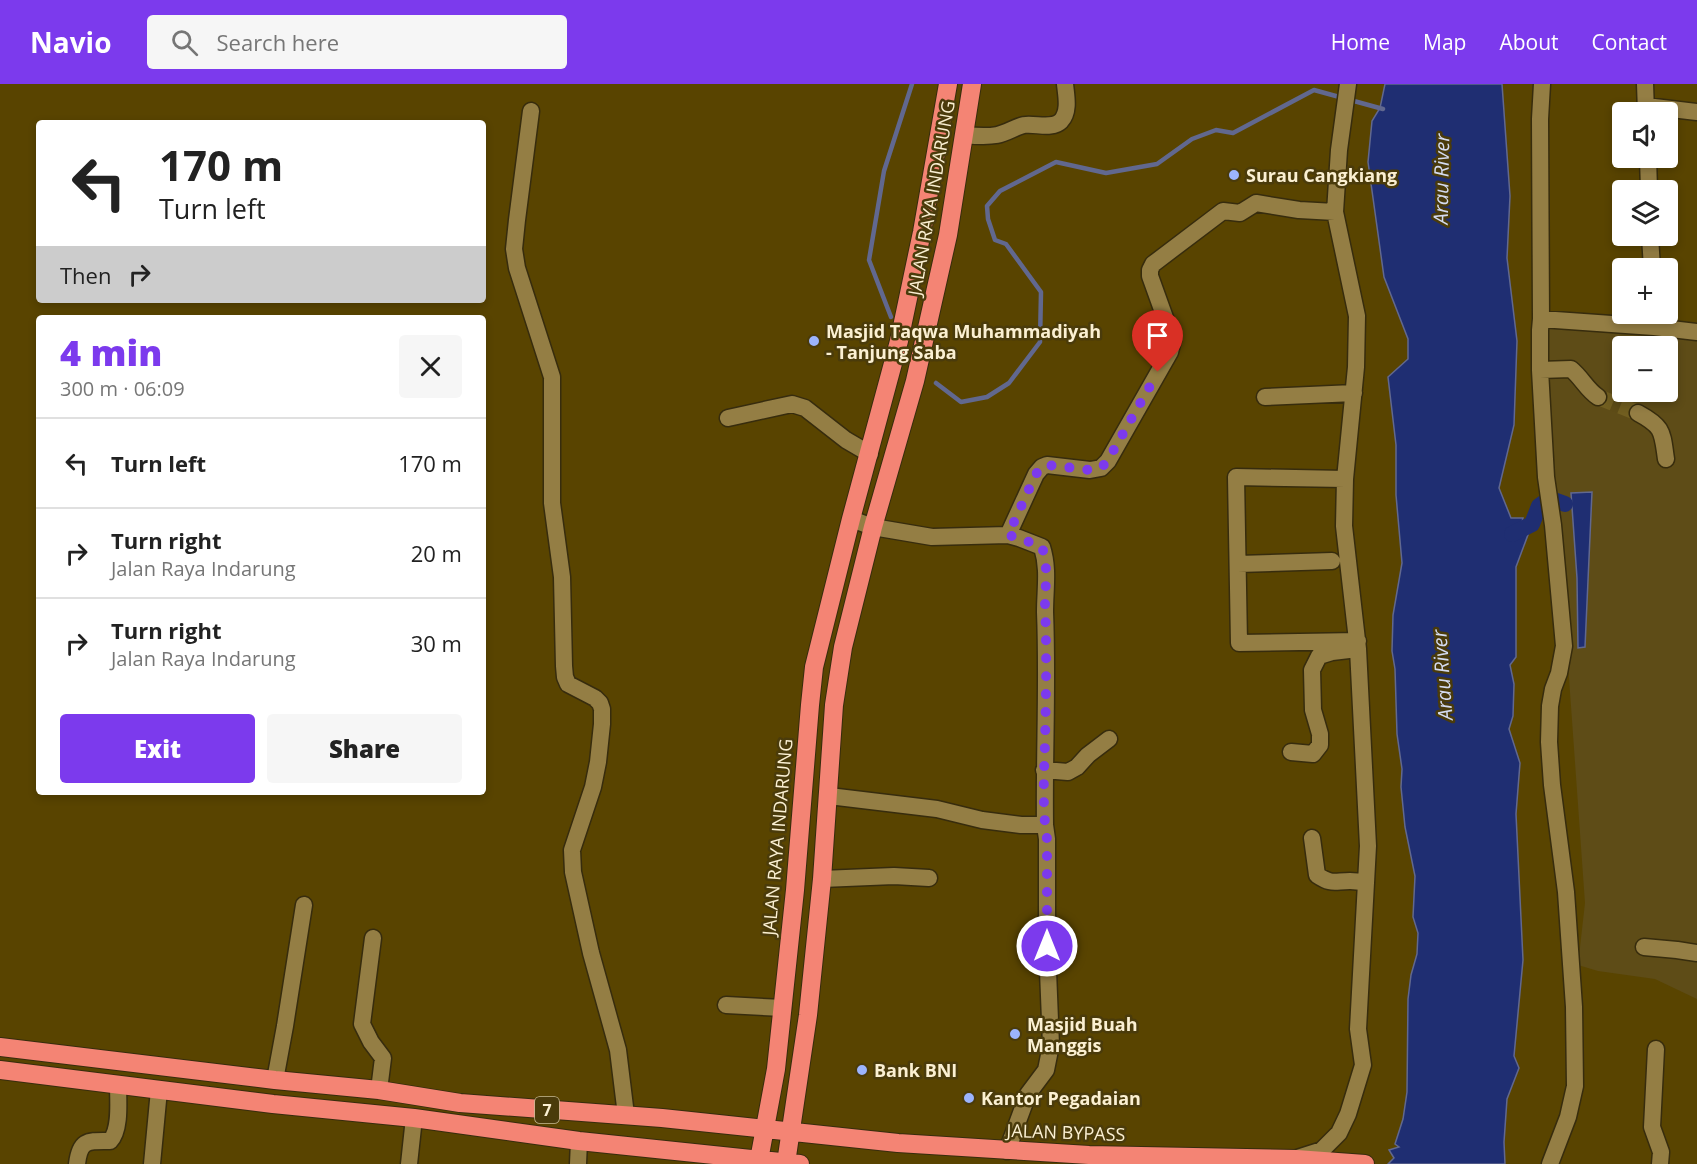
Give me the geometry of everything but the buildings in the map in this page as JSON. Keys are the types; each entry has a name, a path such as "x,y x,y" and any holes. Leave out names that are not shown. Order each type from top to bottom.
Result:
{"highway":[{"name":"JALAN RAYA INDARUNG","path":"759,1160 776,1069 783,1008 814,667 899,341 922,232 948,84"},
{"name":"JALAN RAYA INDARUNG","path":"793,1163 791,1131 808,1015 829,796 834,705 843,646 873,527 915,381 948,235 972,84"},
{"path":"0,1047 275,1080"},
{"path":"0,1070 159,1090"},
{"name":"7","path":"275,1080 379,1090 460,1102 766,1128"},
{"name":"7","path":"159,1090 414,1118 579,1142 793,1163"},
{"name":"JALAN BYPASS","path":"766,1128 898,1143 1007,1151 1296,1159 1358,1163"}],"street":[{"path":"964,135 982,137 998,135 1026,125 1057,124 1065,115 1067,103 1065,84"},
{"path":"1296,1159 1322,1150 1339,1133 1348,1114 1363,1065 1358,1029 1368,846 1358,645 1344,526 1356,367 1357,315 1335,212 1339,150 1348,84"},
{"path":"1542,84 1540,370 1546,477 1553,525 1564,646 1550,706 1549,742 1552,785 1566,892 1574,1007 1575,1086 1568,1117 1550,1164"},
{"path":"1646,84 1646,102"},
{"path":"531,111 514,249 517,268 552,377 552,503 562,577 565,677 568,684 595,698 602,709 600,743 593,787 572,850 573,872 591,953 618,1050 626,1115"},
{"path":"1678,111 1697,112"},
{"path":"1008,535 1036,474 1042,467 1047,465 1090,470 1101,468 1108,460 1170,352 1173,340 1150,276 1150,270 1154,264 1223,211 1240,213 1256,203 1299,210 1335,212"},
{"path":"1541,319 1612,320"},
{"path":"1668,324 1697,332"},
{"path":"1540,370 1571,369 1598,397"},
{"path":"1265,397 1353,393"},
{"path":"728,418 792,404 798,405 846,440 870,454"},
{"path":"1638,413 1653,421 1660,428 1666,459"},
{"path":"1346,479 1236,477 1239,643 1358,645"},
{"path":"851,519 873,527 932,537 1008,535 1042,547 1046,559 1047,657 1044,770 1051,1045 1046,1070 1028,1094 1007,1151"},
{"path":"1238,564 1332,561"},
{"path":"1291,752 1313,754 1320,745 1320,734 1313,710 1312,670 1319,656 1358,645"},
{"path":"1044,770 1068,772 1109,739"},
{"path":"829,796 937,809 1021,825 1045,825"},
{"path":"1312,838 1317,875 1324,880 1336,883 1351,881 1366,883"},
{"path":"822,879 894,876 928,878"},
{"path":"275,1080 304,905"},
{"path":"373,938 362,1024 383,1059 379,1090"},
{"path":"1644,947 1697,953"},
{"path":"726,1005 783,1008"},
{"path":"1656,1049 1652,1126 1661,1152 1660,1164"},
{"path":"77,1164 83,1144 88,1141 110,1141 113,1137 117,1126 118,1085"},
{"path":"152,1164 159,1090"},
{"path":"409,1164 414,1118"},
{"path":"578,1164 579,1142"}],"shaded area":[{"path":"1544,326 1697,335 1697,999 1655,979 1598,971 1578,965 1585,903"}],"water":[{"name":"Arau River","path":"1385,84 1502,84 1510,196 1507,258 1517,341 1514,425 1499,488 1511,518 1523,518 1520,529 1532,524 1516,567 1516,657 1510,665 1514,684 1513,716 1509,729 1520,763 1516,814 1523,960 1514,1056 1519,1068 1507,1099 1505,1164 1388,1164 1394,1158 1389,1150 1399,1147 1395,1144 1403,1119 1407,1092 1408,999 1417,954 1418,933 1413,917 1415,876 1405,827 1401,787 1402,769 1397,734 1395,669 1392,651 1393,615 1402,563 1396,495 1396,445 1388,377 1408,359 1408,339 1384,277 1368,162 1372,121 1380,108"},
{"path":"1592,492 1585,647 1578,648 1577,578 1571,493"}],"waterway":[{"path":"891,317 869,260 884,171 912,84"},
{"path":"936,383 961,402 987,397 1009,383 1040,342 1041,292 1006,244 995,240 988,219 987,206 1000,191 1056,162 1106,173 1157,164 1192,139 1216,130 1233,133 1314,90 1383,109"},
{"path":"1551,499 1565,504"},
{"path":"1512,534 1532,524 1539,506 1546,501"}],"tunnel":[{"path":"1598,397 1638,413"}],"place":[{"name":"Surau Cangkiang","path":"1234,175"},
{"name":"Masjid Taqwa Muhammadiyah - Tanjung Saba","path":"814,341"},
{"name":"Masjid Buah Manggis","path":"1015,1034"},
{"name":"Bank BNI","path":"862,1070"},
{"name":"Kantor Pegadaian","path":"969,1098"}],"route":[{"path":"1047,946 1047,839 1044,770 1047,568 1042,547 1008,535 1036,474 1042,467 1047,465 1090,470 1101,468 1108,460 1158,372"}]}
